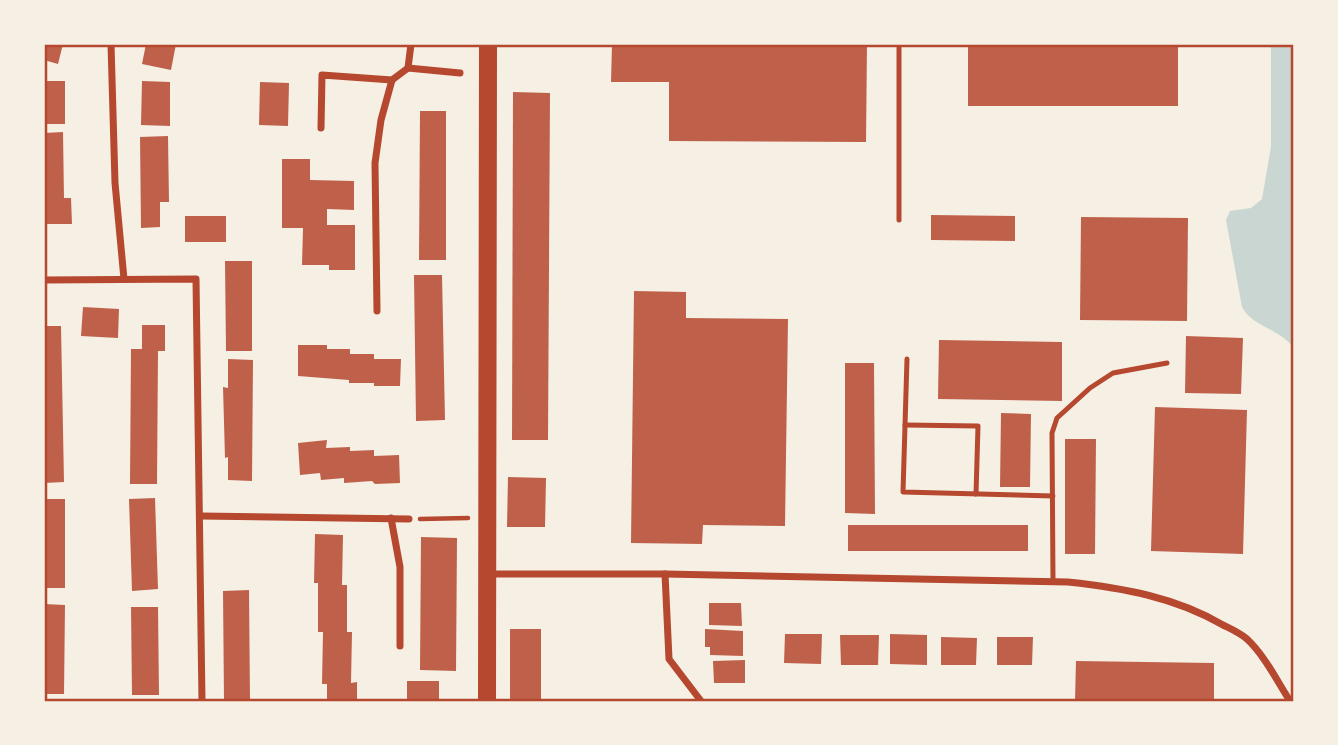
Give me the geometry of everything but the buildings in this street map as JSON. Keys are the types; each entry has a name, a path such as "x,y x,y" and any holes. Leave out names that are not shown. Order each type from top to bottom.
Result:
{"main road":[{"path":"487,701 488,44"}],"street":[{"path":"111,44 115,183 124,279"},
{"path":"408,68 411,44"},
{"path":"377,311 375,163 381,120 392,80 408,68 460,73"},
{"path":"321,128 322,75 392,80"},
{"path":"44,280 196,279 202,701"},
{"path":"200,516 409,519"},
{"path":"391,519 400,566 400,646"},
{"path":"665,574 670,659 701,701"},
{"path":"487,575 665,574 1053,582 1118,587 1160,597 1205,614 1246,638 1290,701"}],"lane":[{"path":"899,44 899,220"},
{"path":"907,359 903,492 1053,496"},
{"path":"1053,582 1052,433 1057,418 1090,388 1113,373 1167,363"},
{"path":"905,425 978,426 976,494"}],"path":[{"path":"409,519 487,518"}],"shaded area":[{"path":"1271,44 1294,44 1294,349 1289,342 1253,319 1242,307 1226,220 1230,211 1251,208 1262,199 1271,147"}]}
